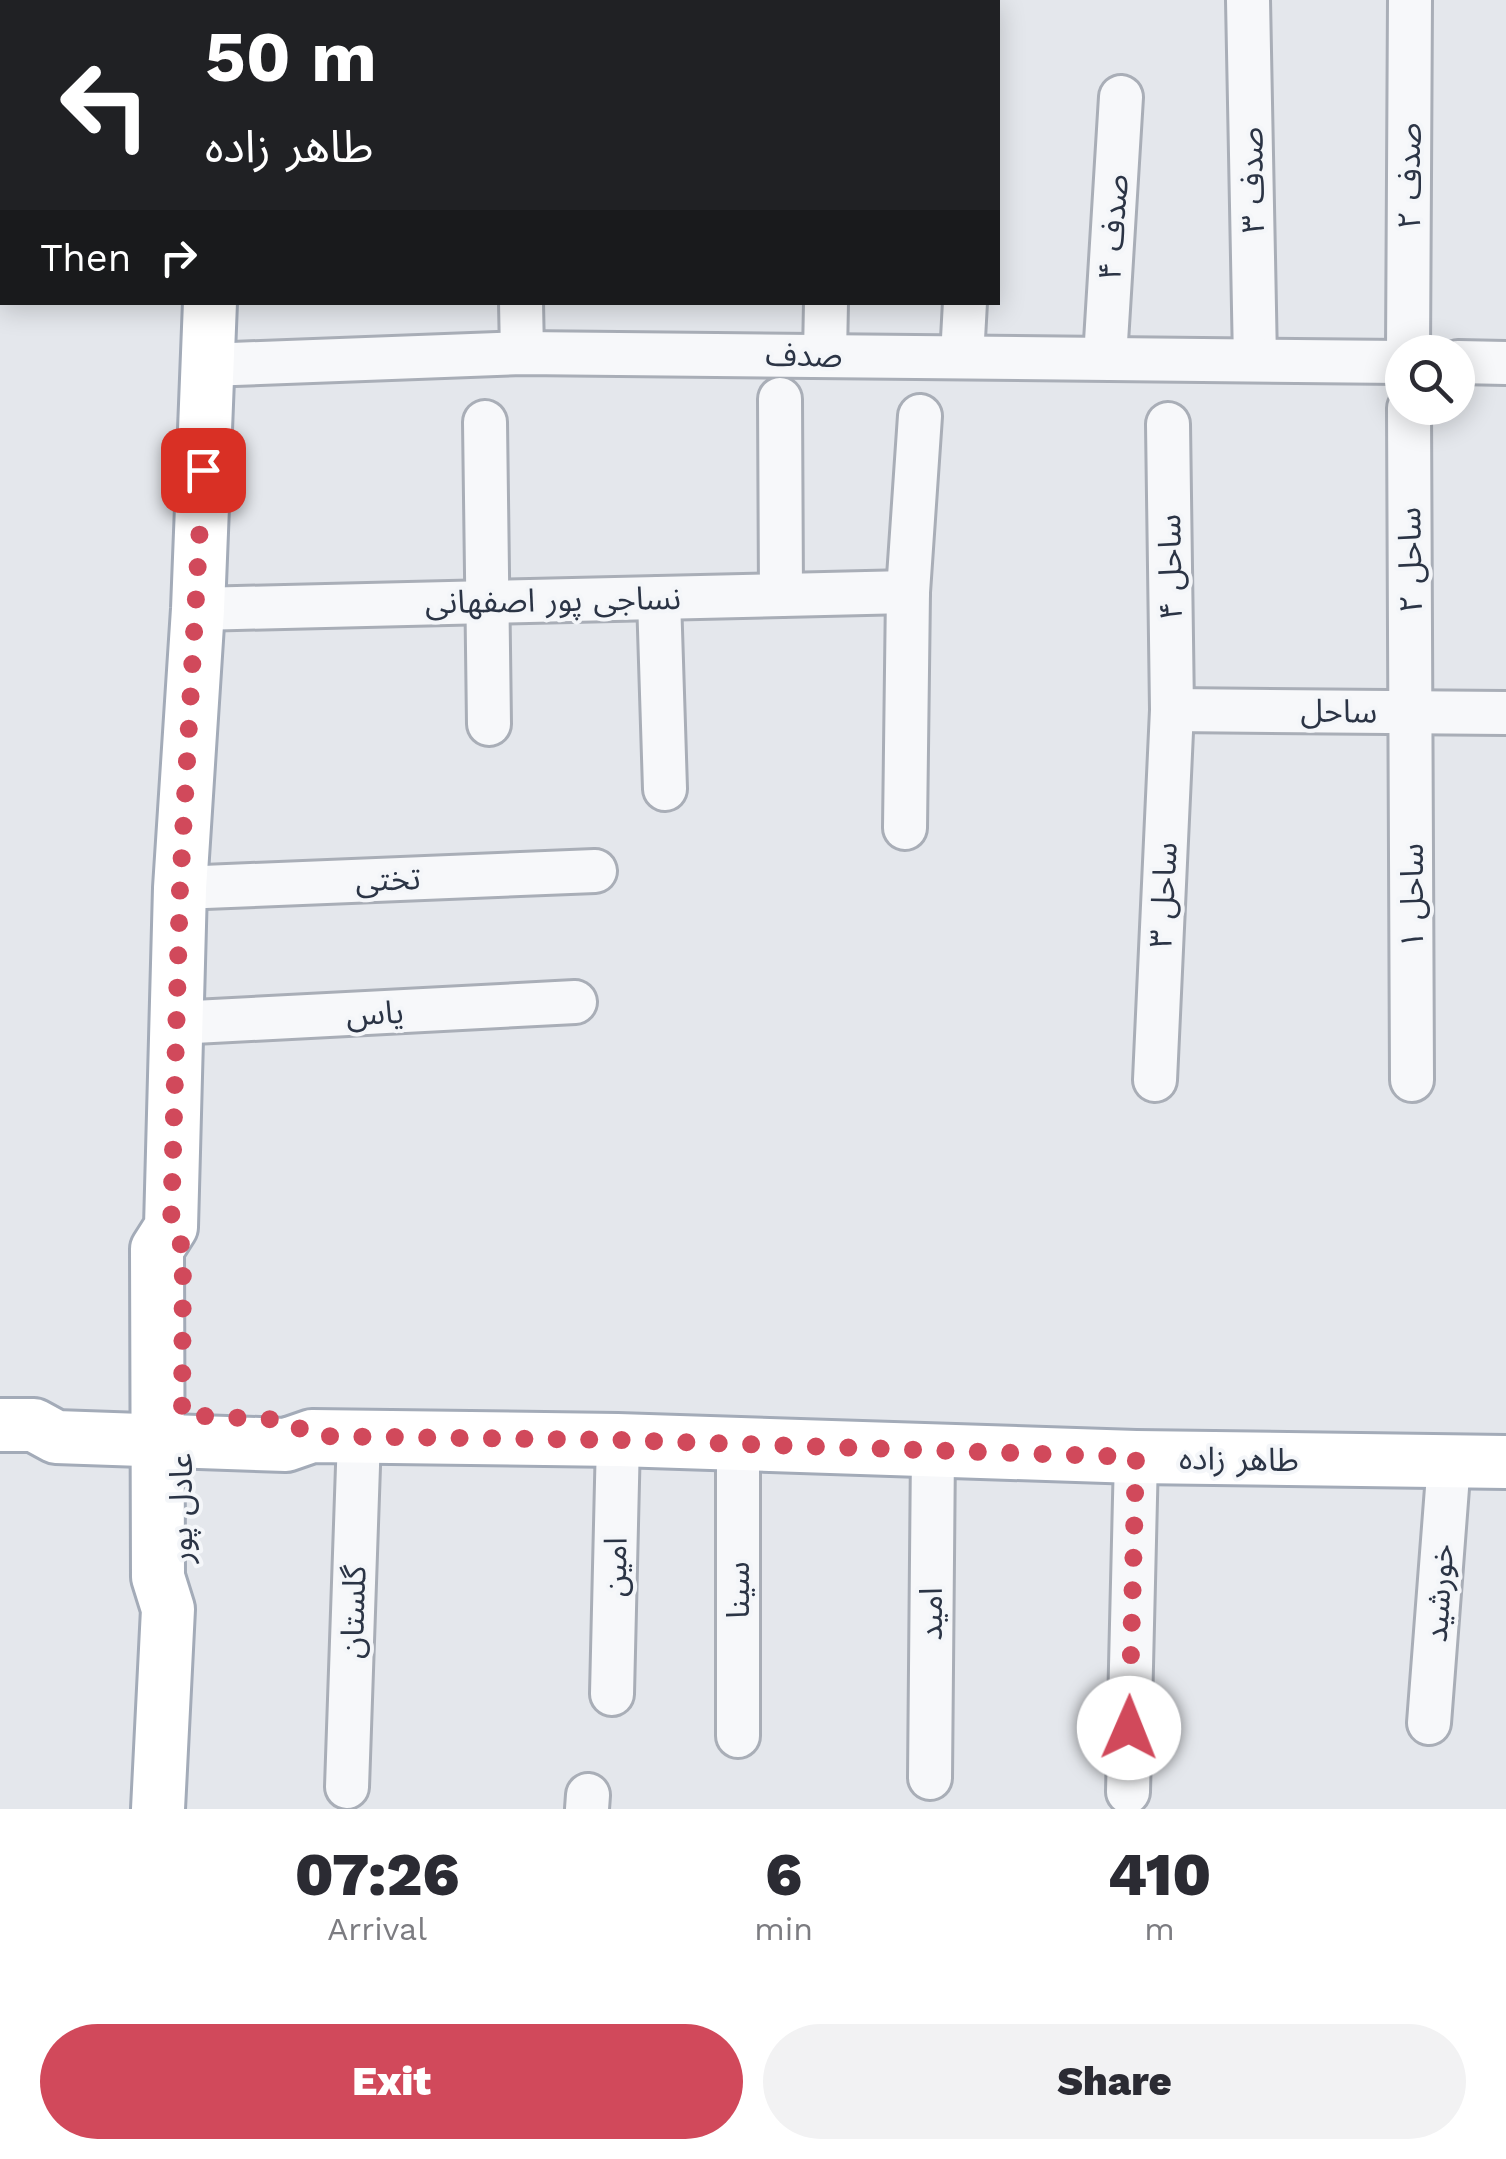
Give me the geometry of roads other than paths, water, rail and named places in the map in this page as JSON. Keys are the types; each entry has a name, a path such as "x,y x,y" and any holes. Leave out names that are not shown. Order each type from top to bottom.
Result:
{"main road":[{"name":"عادل پور","path":"158,1809 168,1609 181,1581 169,1428 183,1248 171,1227 175,1023 210,305"},
{"name":"طاهر زاده","path":"17,1425 57,1411 286,1446 336,1436 618,1440 1136,1457 1506,1462"}],"street":[{"name":"صدف ۳","path":"1248,0 1256,360"},
{"name":"صدف ۲","path":"1408,335 1410,0"},
{"name":"صدف ۴","path":"1105,358 1121,96"},
{"path":"521,305 522,353"},
{"path":"825,355 826,305"},
{"path":"962,357 964,305"},
{"name":"صدف","path":"206,365 522,353 1385,362"},
{"path":"1475,362 1506,363"},
{"path":"780,399 781,595"},
{"path":"905,828 908,592 920,416"},
{"path":"485,422 488,724"},
{"name":"ساحل ۴","path":"1168,424 1172,710"},
{"name":"ساحل ۲","path":"1409,425 1412,712"},
{"name":"نساجی پور اصفهانی","path":"198,609 908,592"},
{"path":"659,598 665,789"},
{"name":"ساحل","path":"1172,710 1506,713"},
{"name":"ساحل ۳","path":"1155,1080 1172,710"},
{"name":"ساحل ۱","path":"1412,712 1412,1080"},
{"name":"تختی","path":"180,888 595,871"},
{"name":"یاس","path":"175,1023 574,1002"},
{"name":"گلستان","path":"336,1436 347,1787"},
{"name":"امین","path":"612,1694 618,1440"},
{"name":"سینا","path":"738,1444 738,1736"},
{"name":"امید","path":"930,1778 932,1450"},
{"path":"1128,1792 1136,1457"},
{"name":"خورشید","path":"1430,1723 1449,1462"}]}
